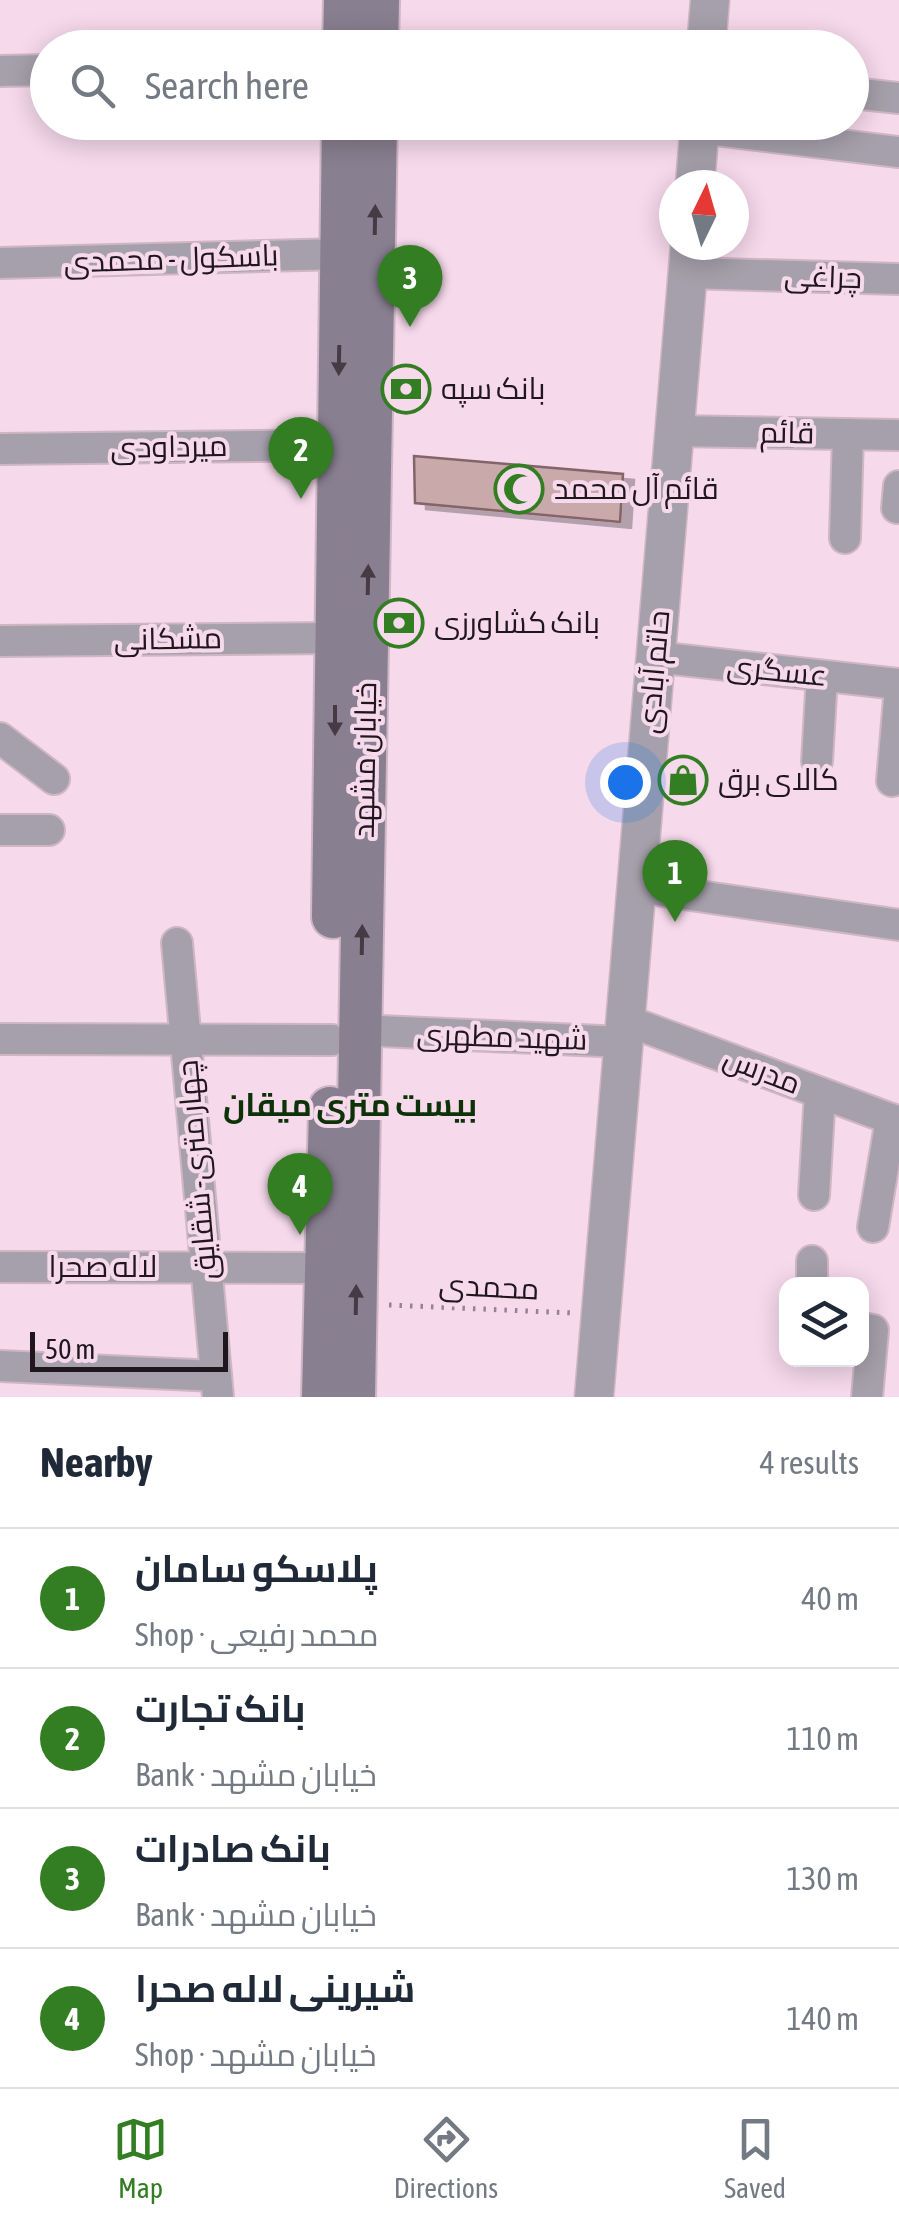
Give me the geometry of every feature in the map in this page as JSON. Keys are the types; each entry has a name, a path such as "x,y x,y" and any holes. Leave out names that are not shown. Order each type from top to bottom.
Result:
{"main road":[{"path":"344,30 345,0"},
{"path":"377,30 378,0"},
{"name":"خیابان مشهد","path":"323,1397 332,1040 343,140"},
{"name":"خیابان مشهد","path":"354,1397 376,140"}],"street":[{"path":"708,30 710,0"},
{"path":"0,71 30,70"},
{"path":"869,95 899,98"},
{"path":"696,170 698,140"},
{"path":"810,140 899,152"},
{"name":"باسکول - محمدی","path":"0,263 341,254"},
{"name":"حاتم آبادی","path":"594,1397 688,260"},
{"name":"چراغی","path":"699,260 899,279"},
{"name":"قائم","path":"674,431 899,435"},
{"path":"845,538 848,434"},
{"name":"میرداودی","path":"0,450 338,445"},
{"name":"مشکانی","path":"0,641 335,638"},
{"name":"عسگری","path":"655,657 899,684"},
{"path":"818,761 822,676"},
{"path":"892,781 899,699"},
{"path":"0,738 54,779"},
{"path":"0,830 49,830"},
{"path":"636,887 899,925"},
{"name":"چهار متری- شقایق","path":"177,943 217,1387"},
{"name":"شهید مطهری","path":"380,1031 624,1031"},
{"name":"مدرس","path":"624,1031 895,1121"},
{"path":"0,1039 332,1040"},
{"path":"814,1195 820,1093"},
{"path":"873,1228 895,1121"},
{"name":"لاله صحرا","path":"0,1267 326,1268"},
{"path":"867,1397 873,1330 869,1329"},
{"path":"0,1366 217,1387"}],"path":[{"name":"محمدی","path":"376,1304 601,1314"}],"building":[{"name":"قائم آل محمد","path":"414,456 623,474 620,522 415,503"}],"place":[{"name":"بانک صادرات","path":"410,327"},
{"name":"بانک سپه","path":"406,389"},
{"name":"قائم آل محمد","path":"519,489"},
{"name":"بانک تجارت","path":"301,499"},
{"name":"بانک کشاورزی","path":"399,623"},
{"name":"کالای برق","path":"683,780"},
{"name":"پلاسکو سامان","path":"675,922"},
{"name":"شیرینی لاله صحرا","path":"300,1235"}],"district":[{"name":"بیست متری میقان","path":"350,1105"}]}
